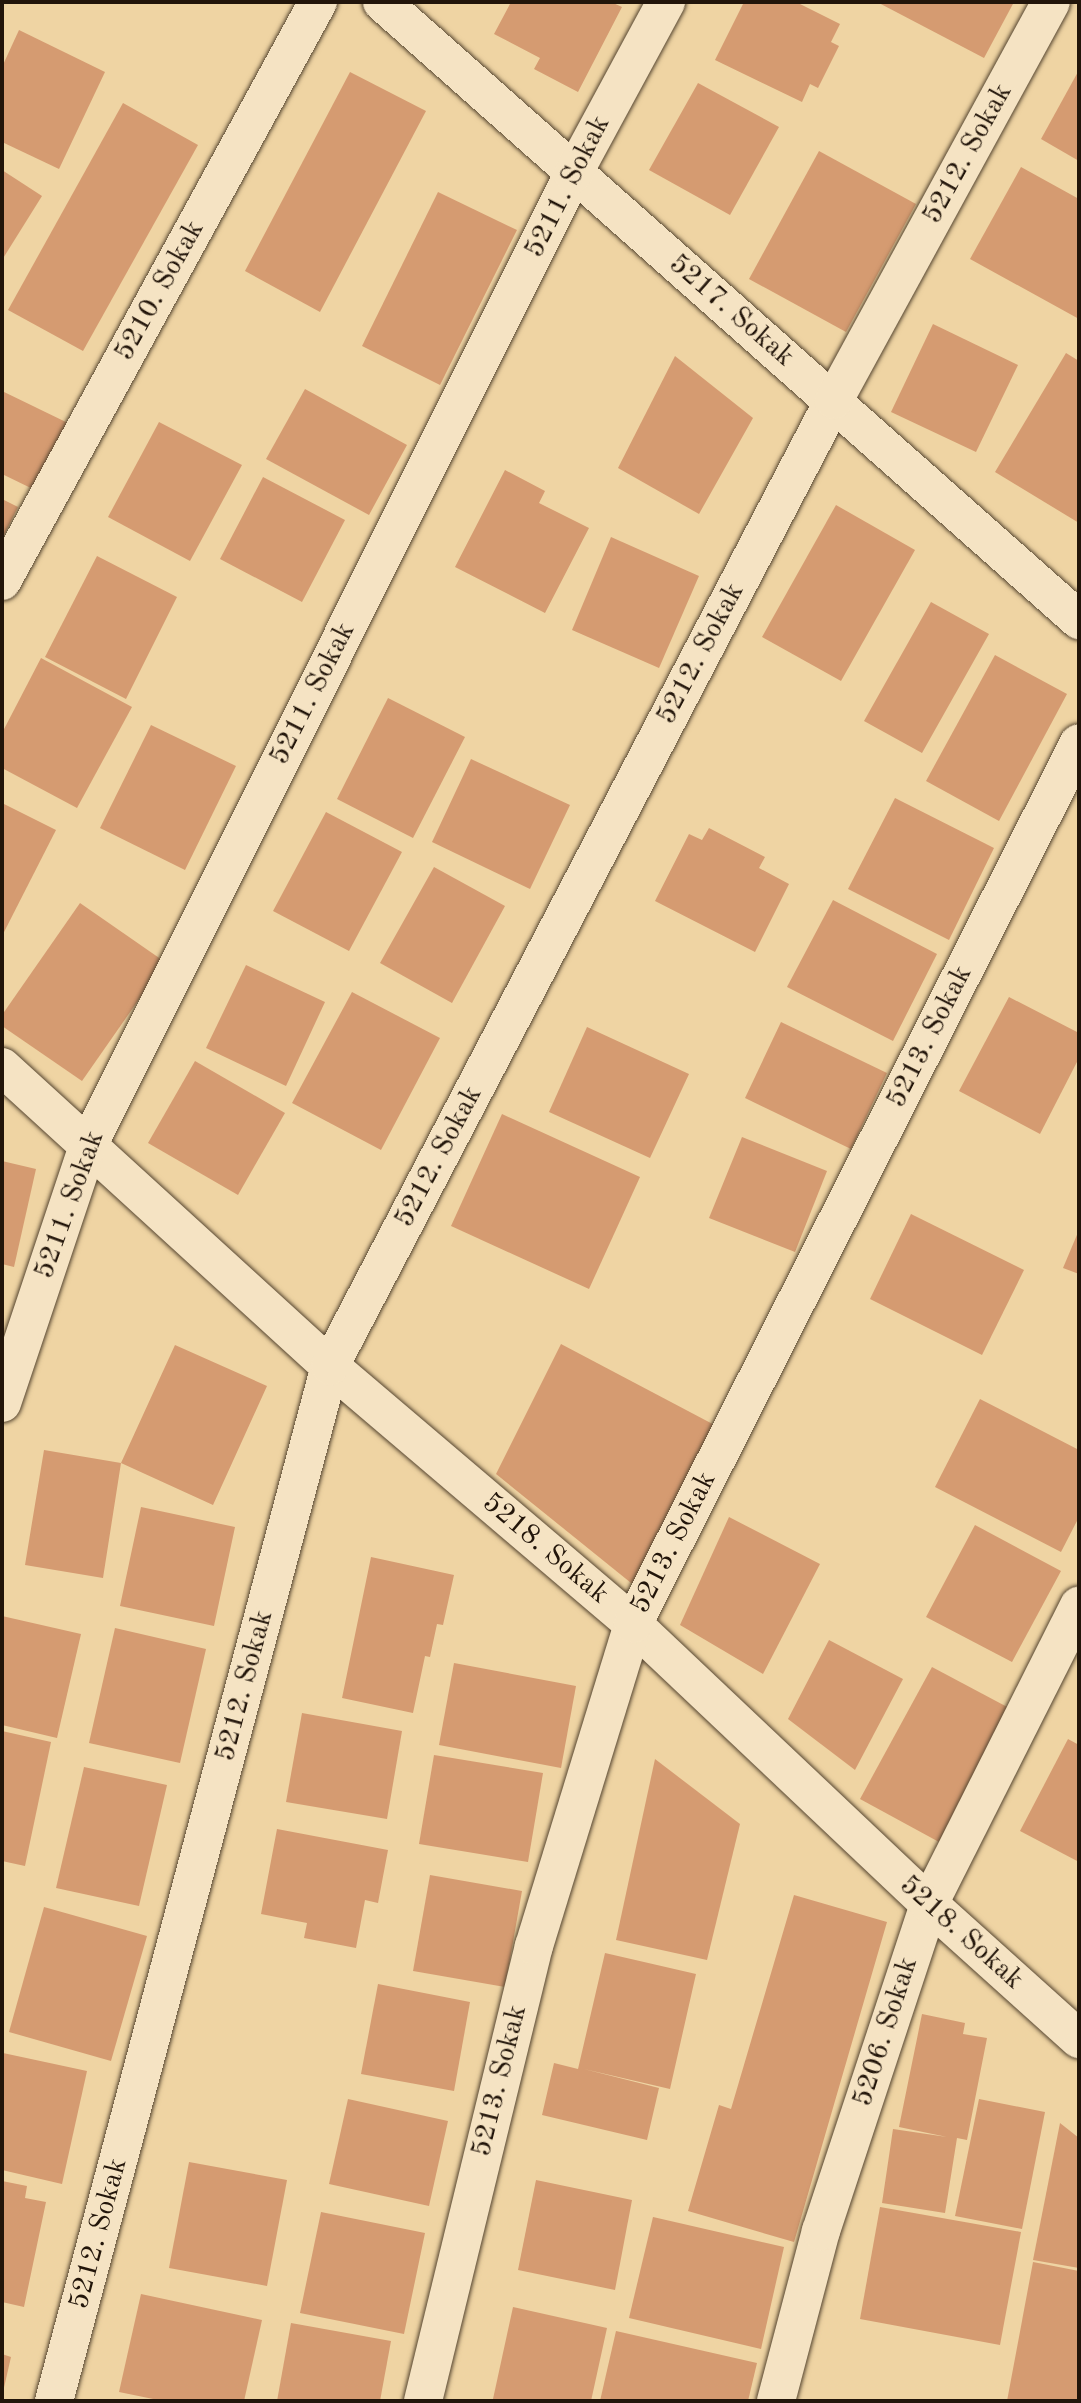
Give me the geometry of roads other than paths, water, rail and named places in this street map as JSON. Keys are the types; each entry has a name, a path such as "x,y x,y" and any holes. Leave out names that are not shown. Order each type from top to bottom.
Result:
{"street":[{"name":"5210. Sokak","path":"2,581 318,2"},
{"name":"5217. Sokak","path":"382,2 1079,620"},
{"name":"5211. Sokak","path":"2,1403 88,1146 573,174 666,2"},
{"name":"5212. Sokak","path":"54,2401 330,1366 834,400 1051,2"},
{"name":"5213. Sokak","path":"423,2401 534,1946 633,1624 1079,743"},
{"name":"5218. Sokak","path":"2,1067 330,1366 633,1624 929,1904 1079,2039"},
{"name":"5206. Sokak","path":"776,2401 821,2231 929,1904 1079,1606"}]}
